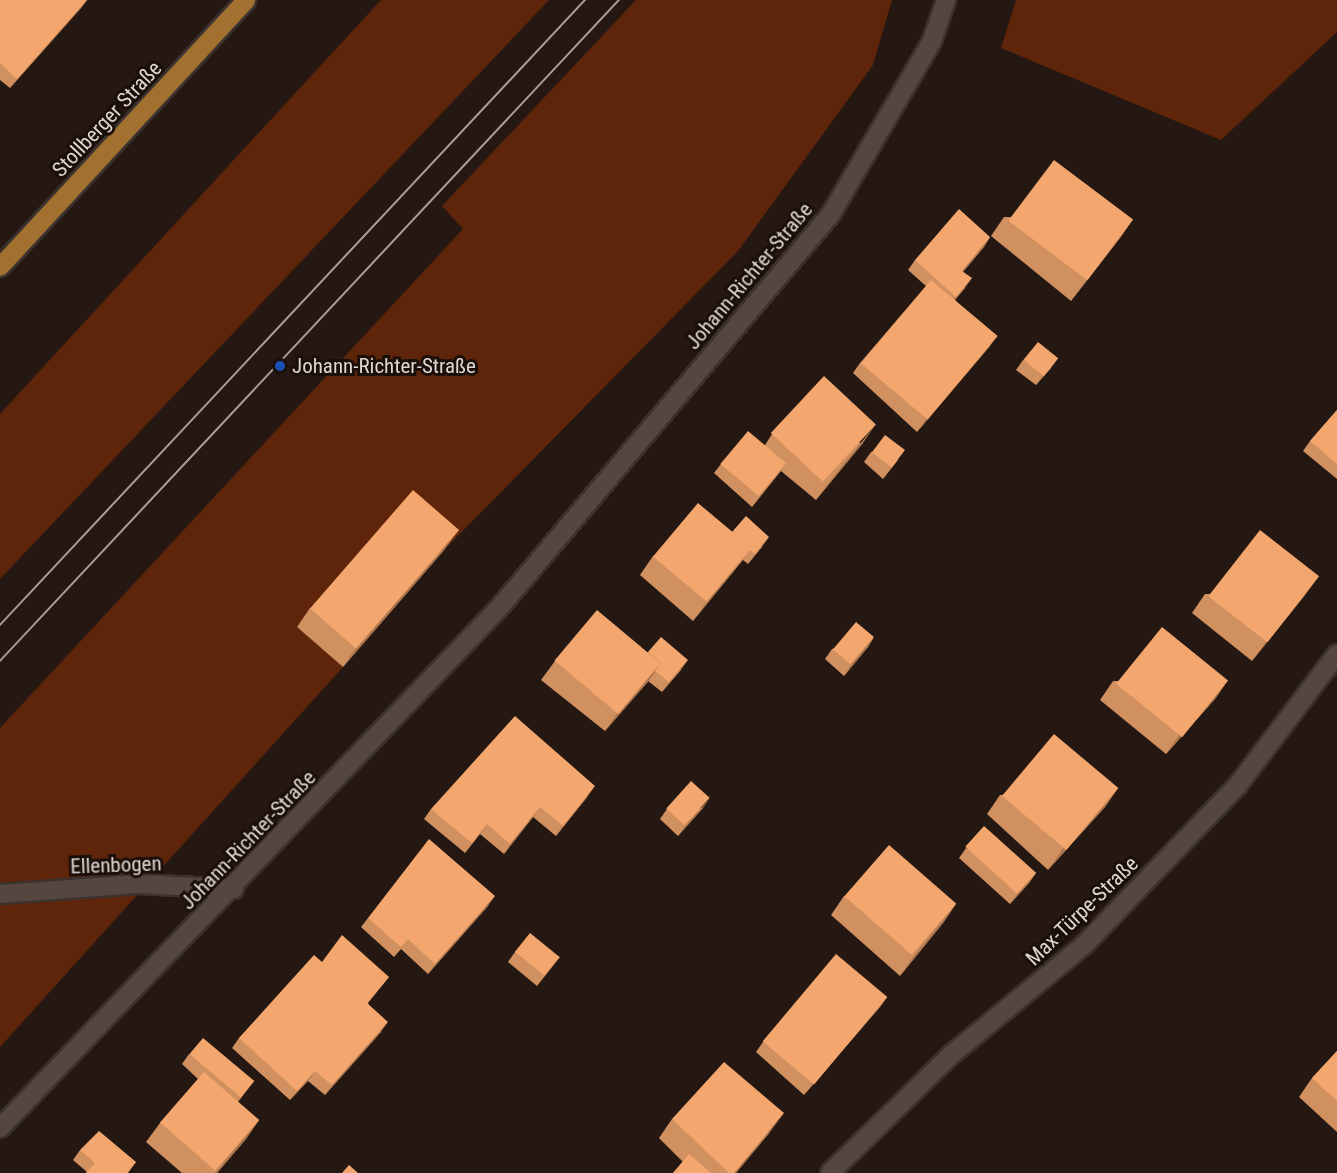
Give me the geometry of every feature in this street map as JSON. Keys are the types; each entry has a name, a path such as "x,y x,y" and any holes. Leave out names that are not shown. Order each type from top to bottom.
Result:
{"main road":[{"name":"Stollberger Straße","path":"0,267 246,0"}],"street":[{"name":"Johann-Richter-Straße","path":"0,1128 234,889 500,607 831,214 932,41 946,0"},
{"name":"Max-Türpe-Straße","path":"830,1173 951,1055 1072,958 1238,785 1337,654"},
{"name":"Ellenbogen","path":"0,894 139,884 234,889"}],"shaded area":[{"path":"381,0 549,0 0,579 0,414"},
{"path":"636,0 892,0 873,65 738,251 445,549 399,510 297,627 343,667 0,1047 0,728 463,229 442,206"},
{"path":"1016,0 1337,0 1337,32 1221,140 1001,48"}],"building":[{"path":"0,0 87,0 17,79 0,63"},
{"path":"1054,160 1133,220 1087,280 1008,221"},
{"path":"959,209 990,237 962,271 972,278 956,297 915,260"},
{"path":"931,280 998,336 928,419 861,363"},
{"path":"1038,342 1058,358 1044,376 1024,360"},
{"path":"824,376 876,424 823,481 771,433"},
{"path":"1337,410 1337,464 1310,441"},
{"path":"748,431 786,463 759,496 720,464"},
{"path":"885,435 905,450 892,468 872,453"},
{"path":"413,490 459,530 356,649 310,608"},
{"path":"698,503 752,548 707,602 653,557"},
{"path":"746,516 769,537 755,554 732,532"},
{"path":"1260,530 1319,576 1267,642 1208,596"},
{"path":"597,610 661,663 618,714 555,661"},
{"path":"856,622 874,637 850,664 833,650"},
{"path":"1162,627 1228,680 1182,737 1116,684"},
{"path":"661,637 688,660 669,682 655,671 661,663 648,652"},
{"path":"515,716 595,786 563,826 540,807 510,844 487,824 472,843 431,809"},
{"path":"1054,734 1118,788 1066,850 1002,796"},
{"path":"691,781 710,798 685,825 666,808"},
{"path":"984,826 1036,873 1017,894 965,847"},
{"path":"429,839 495,896 435,964 408,939 401,947 368,918"},
{"path":"889,845 956,903 912,955 844,896"},
{"path":"530,933 560,957 544,976 515,952"},
{"path":"342,935 389,977 367,1003 388,1022 332,1085 315,1071 297,1091 239,1038 314,955 322,962"},
{"path":"836,954 887,997 814,1084 763,1041"},
{"path":"203,1038 254,1081 241,1097 190,1054"},
{"path":"1337,1051 1337,1101 1312,1078"},
{"path":"724,1062 784,1113 734,1173 729,1173 672,1119"},
{"path":"204,1072 259,1120 215,1170 160,1123"},
{"path":"99,1131 136,1162 127,1173 86,1173 95,1163 80,1150"},
{"path":"689,1154 711,1173 673,1173"},
{"path":"349,1165 358,1173 342,1173"}],"tram line":[{"path":"0,625 585,0"},
{"path":"0,661 619,0"}],"place":[{"name":"Johann-Richter-Straße","path":"280,366"}]}
